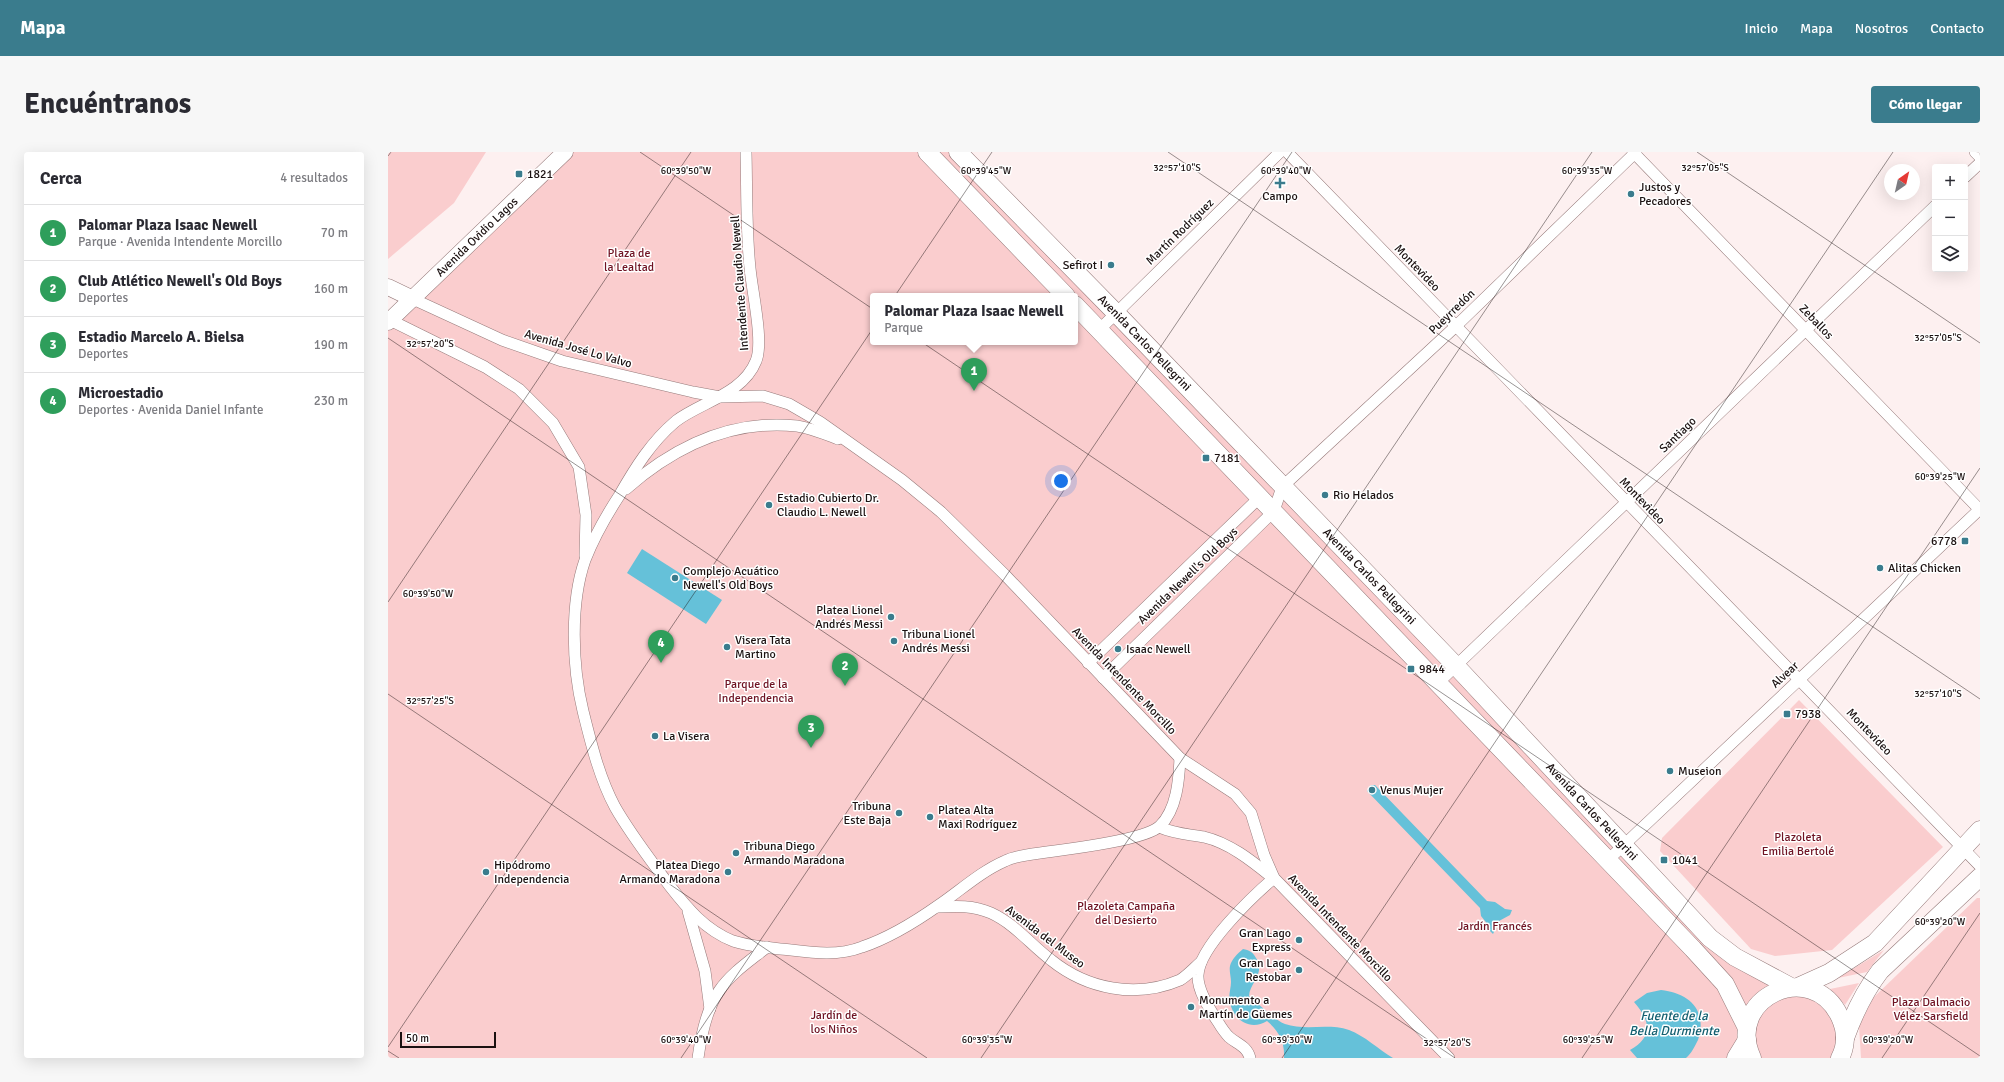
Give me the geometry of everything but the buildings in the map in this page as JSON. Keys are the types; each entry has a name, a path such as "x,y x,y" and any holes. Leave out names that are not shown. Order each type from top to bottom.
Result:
{"main road":[{"name":"Avenida Ovidio Lagos","path":"389,320 413,299 565,152"},
{"path":"927,152 1063,293"},
{"name":"Avenida Carlos Pellegrini","path":"958,152 1116,313 1456,666 1710,938 1735,957 1795,987 1813,990 1826,997 1837,1009 1843,1023 1844,1050"},
{"path":"388,287 413,299"},
{"name":"Avenida Carlos Pellegrini","path":"1078,308 1274,511 1725,984 1747,1034 1752,1058"},
{"path":"1736,1058 1747,1034 1750,1018 1756,1006 1766,997 1778,990 1795,987 1829,973 1875,943 1980,830"},
{"path":"1844,1050 1854,1012 1870,984 1880,971 1980,877"}],"street":[{"name":"Intendente Claudio Newell","path":"720,397 754,367 759,352 750,265 746,152"},
{"name":"Martín Rodríguez","path":"1099,330 1280,152"},
{"name":"Montevideo","path":"1287,152 1455,327 1980,866"},
{"name":"Pueyrredón","path":"1282,486 1455,327 1635,152"},
{"name":"Zeballos","path":"1635,152 1980,510"},
{"path":"1975,152 1980,158"},
{"path":"1968,174 1980,163"},
{"name":"Santiago","path":"1438,683 1932,209"},
{"name":"Avenida José Lo Valvo","path":"413,299 502,340 562,361 641,381 720,397"},
{"path":"389,320 485,367 519,389 553,423 579,467 586,515 585,560"},
{"name":"Avenida Intendente Morcillo","path":"720,397 763,396 789,404 820,422 859,448 941,512 1005,575 1180,758 1235,794 1251,813 1264,855 1274,878 1449,1058"},
{"path":"720,397 692,410 669,428 652,445 635,466 604,520 585,560 577,592 573,638 582,706 600,772 614,805 640,847 688,910 711,930 735,942 767,947 826,954 859,949 891,935 937,907 980,875 1009,859 1134,837 1159,827 1172,805 1179,786 1180,758"},
{"path":"619,496 648,470 678,452 713,434 744,428 772,425 798,426 822,433 859,448"},
{"name":"Avenida Newell's Old Boys","path":"1103,678 1274,511 1282,486"},
{"name":"Avenida Newell's Old Boys","path":"1088,663 1260,497"},
{"name":"Alvear","path":"1608,860 1980,510"},
{"path":"1159,827 1174,834 1205,837 1231,848 1249,859 1274,878 1252,897 1220,933 1201,962 1198,975 1200,989 1218,1022 1229,1037 1244,1046 1250,1058"},
{"name":"Avenida del Museo","path":"937,907 968,906 991,914 1016,929 1050,960 1074,977 1104,988 1134,990 1161,986 1181,979 1201,962"},
{"path":"688,910 698,941 705,971 710,1010"},
{"path":"698,1058 703,1030 719,990 743,965 767,947"}],"green space":[{"path":"388,152 486,152 454,203 388,259"},
{"name":"Parque de la Independencia","path":"565,152 958,152 1710,938 1826,997 1848,1058 388,1058 388,322"},
{"name":"Plazoleta Emilia Bertolé","path":"1799,700 1943,847 1832,950 1775,956 1751,949 1660,851 1662,838"},
{"name":"Plaza Dalmacio Vélez Sarsfield","path":"1977,898 1980,898 1980,1058 1861,1058 1859,1026 1873,998"},
{"path":"1884,950 1867,972 1838,978"},
{"path":"1859,983 1845,1005 1830,989"}],"water":[{"path":"642,549 722,600 706,624 627,573"},
{"path":"1371,785 1375,785 1487,901 1495,902 1505,909 1512,910 1510,915 1499,921 1493,934 1481,916 1480,908 1367,791"},
{"path":"1243,949 1254,954 1259,963 1258,973 1249,996 1276,1019 1293,1026 1333,1027 1349,1030 1366,1039 1393,1058 1284,1058 1280,1037 1267,1021 1255,1025 1249,1024 1239,1019 1232,1009 1229,997 1231,982 1230,966 1233,959"},
{"name":"Fuente de la Bella Durmiente","path":"1661,990 1680,995 1688,999 1698,1012 1700,1029 1698,1040 1686,1058 1637,1058 1630,1050 1643,1040 1647,1028 1644,1016 1634,1002 1647,993"}],"place":[{"name":"1821","path":"519,174"},
{"name":"Campo","path":"1280,183"},
{"name":"Justos y Pecadores","path":"1631,194"},
{"name":"Sefirot I","path":"1111,265"},
{"name":"Palomar Plaza Isaac Newell","path":"974,391"},
{"name":"7181","path":"1206,458"},
{"name":"Rio Helados","path":"1325,495"},
{"name":"Estadio Cubierto Dr. Claudio L. Newell","path":"769,505"},
{"name":"6778","path":"1965,541"},
{"name":"Alitas Chicken","path":"1880,568"},
{"name":"Complejo Acuático Newell's Old Boys","path":"675,578"},
{"name":"Platea Lionel Andrés Messi","path":"891,617"},
{"name":"Tribuna Lionel Andrés Messi","path":"894,641"},
{"name":"Visera Tata Martino","path":"727,647"},
{"name":"Isaac Newell","path":"1118,649"},
{"name":"Microestadio","path":"661,663"},
{"name":"9844","path":"1411,669"},
{"name":"Club Atlético Newell's Old Boys","path":"845,686"},
{"name":"7938","path":"1787,714"},
{"name":"La Visera","path":"655,736"},
{"name":"Estadio Marcelo A. Bielsa","path":"811,748"},
{"name":"Museion","path":"1670,771"},
{"name":"Venus Mujer","path":"1372,790"},
{"name":"Tribuna Este Baja","path":"899,813"},
{"name":"Platea Alta Maxi Rodríguez","path":"930,817"},
{"name":"Tribuna Diego Armando Maradona","path":"736,853"},
{"name":"1041","path":"1664,860"},
{"name":"Hipódromo Independencia","path":"486,872"},
{"name":"Platea Diego Armando Maradona","path":"728,872"},
{"name":"Gran Lago Express","path":"1299,940"},
{"name":"Gran Lago Restobar","path":"1299,970"},
{"name":"Monumento a Martín de Güemes","path":"1191,1007"}],"park label":[{"name":"Plaza de la Lealtad","path":"629,260"},
{"name":"Plazoleta Campaña del Desierto","path":"1126,913"},
{"name":"Jardín Francés","path":"1495,926"},
{"name":"Jardín de los Niños","path":"834,1022"}]}
